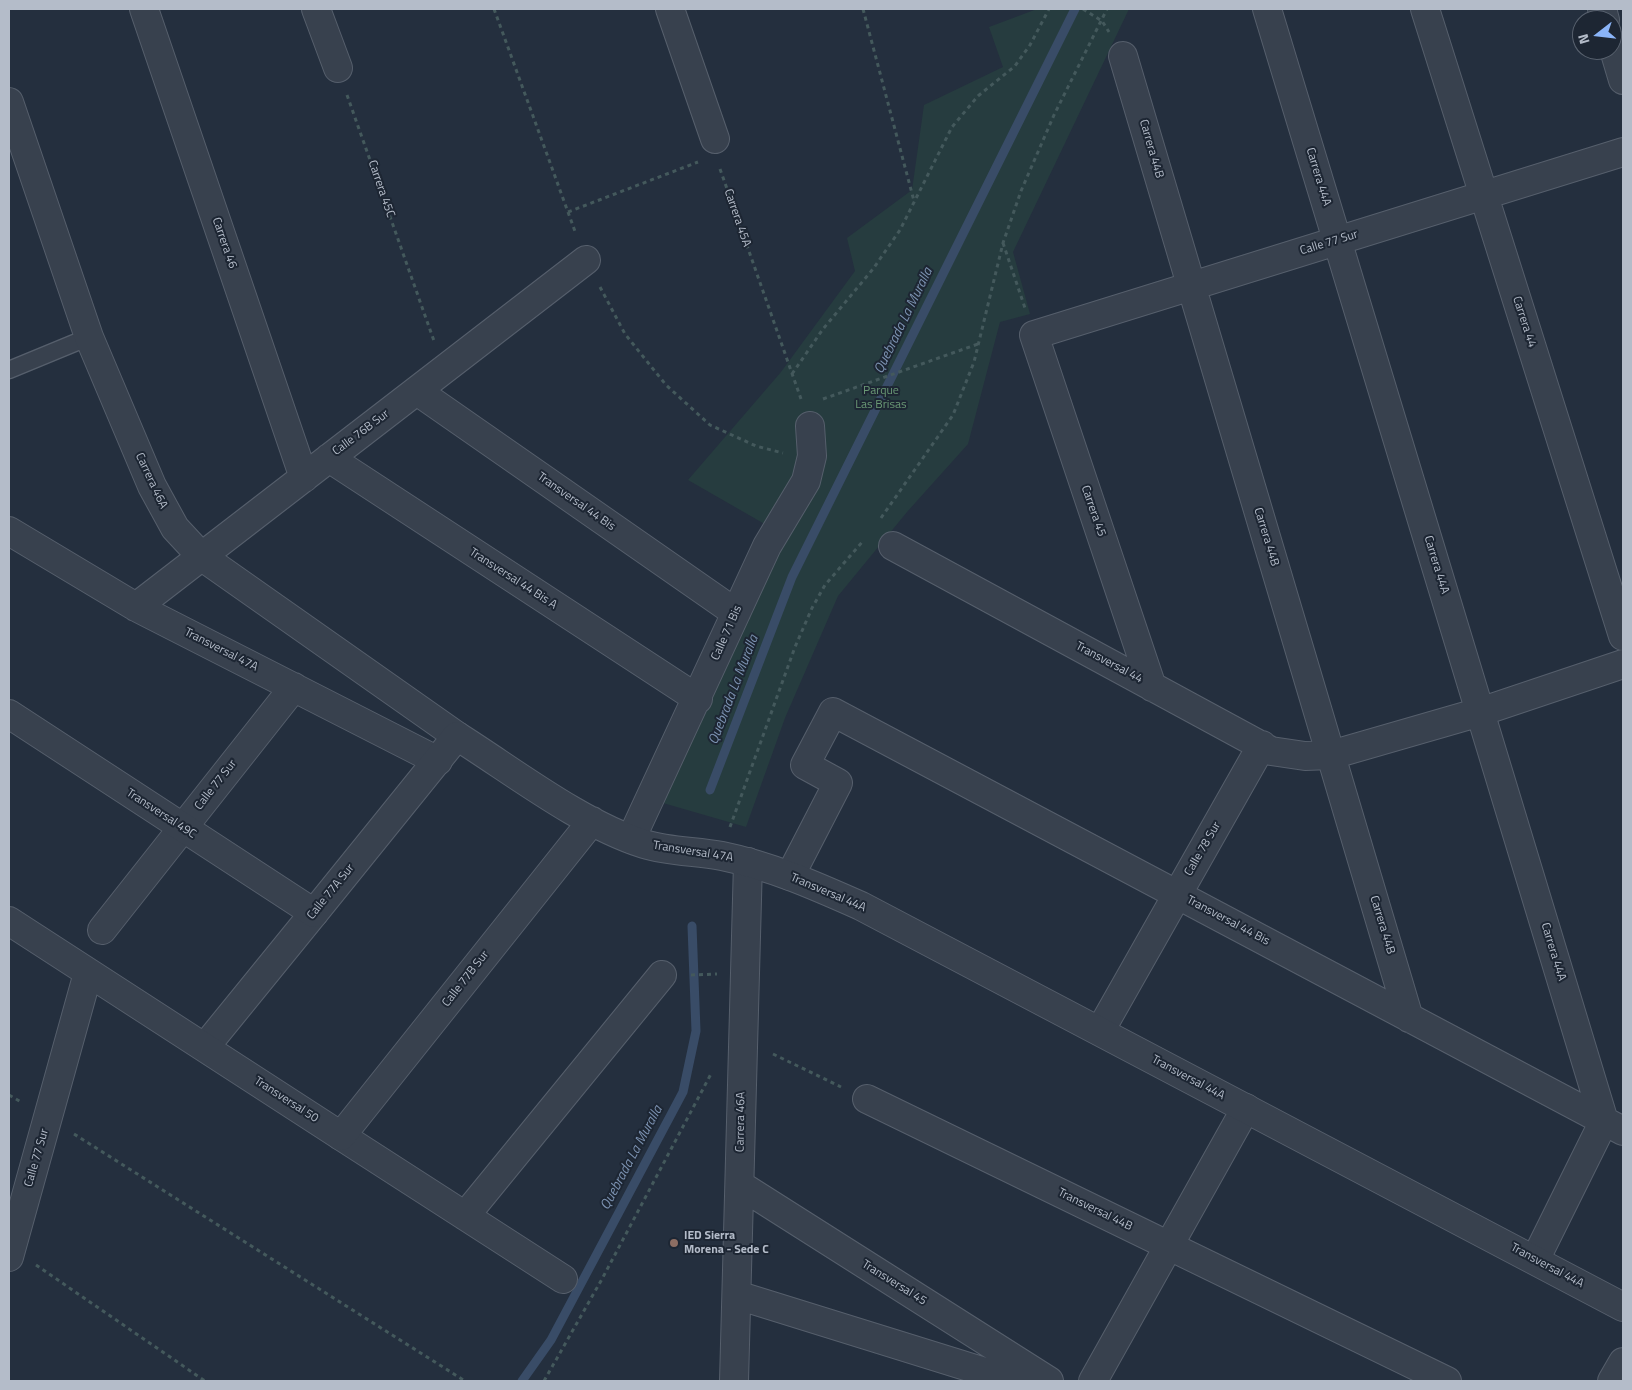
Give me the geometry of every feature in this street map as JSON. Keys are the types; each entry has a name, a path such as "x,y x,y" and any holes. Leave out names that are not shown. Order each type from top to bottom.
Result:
{"street":[{"name":"Carrera 46","path":"144,9 304,478"},
{"path":"316,9 338,68"},
{"path":"670,9 715,147"},
{"name":"Carrera 44A","path":"1267,9 1480,712 1613,1126"},
{"name":"Carrera 44","path":"1425,9 1623,636"},
{"name":"Carrera 44B","path":"1123,56 1409,1018"},
{"path":"1617,60 1623,80"},
{"name":"Carrera 46A","path":"9,102 89,337 161,505 175,528 201,556 457,736"},
{"name":"Calle 77 Sur","path":"1034,335 1623,152"},
{"name":"Calle 76B Sur","path":"136,607 586,260"},
{"name":"Carrera 45","path":"1034,335 1152,687"},
{"name":"Transversal 44 Bis","path":"416,391 736,613"},
{"name":"Calle 71 Bis","path":"631,839 698,699 767,546 806,481 812,456 807,416"},
{"name":"Transversal 44 Bis A","path":"329,458 698,699"},
{"name":"Transversal 47A","path":"9,531 136,607 438,761"},
{"name":"Transversal 44","path":"893,546 1271,751 1290,755 1331,755"},
{"path":"1331,755 1480,712 1623,664"},
{"name":"Calle 77 Sur","path":"102,930 294,688"},
{"name":"Transversal 44 Bis","path":"790,876 838,782 805,765 833,712 1613,1126"},
{"name":"Transversal 49C","path":"9,714 314,913"},
{"name":"Transversal 47A","path":"457,736 592,821 631,839 664,849 720,856 748,862"},
{"name":"Calle 77A Sur","path":"205,1048 457,736"},
{"name":"Calle 78 Sur","path":"1100,1031 1262,746"},
{"name":"Calle 77B Sur","path":"341,1136 592,821"},
{"name":"Carrera 46A","path":"734,1381 748,862"},
{"name":"Transversal 44A","path":"748,862 790,876 861,906 1623,1307"},
{"name":"Transversal 50","path":"9,922 562,1279"},
{"name":"Calle 77 Sur","path":"10,1253 88,973"},
{"path":"465,1216 662,975"},
{"name":"Transversal 44B","path":"867,1099 1447,1381"},
{"path":"1093,1381 1246,1108"},
{"path":"1535,1260 1613,1126"},
{"name":"Transversal 45","path":"740,1185 1049,1381"},
{"path":"737,1295 1014,1381"},
{"path":"1612,1381 1623,1362"}],"lane":[{"path":"9,370 89,337"}],"path":[{"path":"863,9 914,202"},
{"path":"792,374 822,329 873,268 900,230 952,126 978,96 1015,66 1030,45 1049,9"},
{"path":"1083,9 1087,12"},
{"path":"875,526 953,415 974,362 1003,243 1021,192 1054,115 1107,9"},
{"name":"Carrera 45C","path":"338,68 444,369"},
{"path":"568,212 715,147"},
{"name":"Carrera 45A","path":"715,147 807,416"},
{"path":"1003,243 1034,335"},
{"path":"807,416 850,390 978,344"},
{"path":"720,856 795,647 812,608 825,585 864,539"},
{"path":"743,1039 867,1099"},
{"path":"544,1381 602,1279 717,1063"},
{"path":"9,1095 465,1381"},
{"path":"10,1253 205,1381"}],"green space":[{"name":"Parque Las Brisas","path":"1037,9 1129,9 1013,252 1030,314 1000,322 968,444 907,512 838,596 785,718 746,827 663,803 782,534 688,480 781,372 855,271 847,238 912,190 924,105 1003,67 989,27"}],"waterway":[{"name":"Quebrada La Muralla","path":"710,790 792,577 1075,9"},
{"name":"Quebrada La Muralla","path":"522,1381 551,1340 683,1092 696,1031 692,926"}],"place":[{"name":"IED Sierra Morena - Sede C","path":"674,1243"}]}
